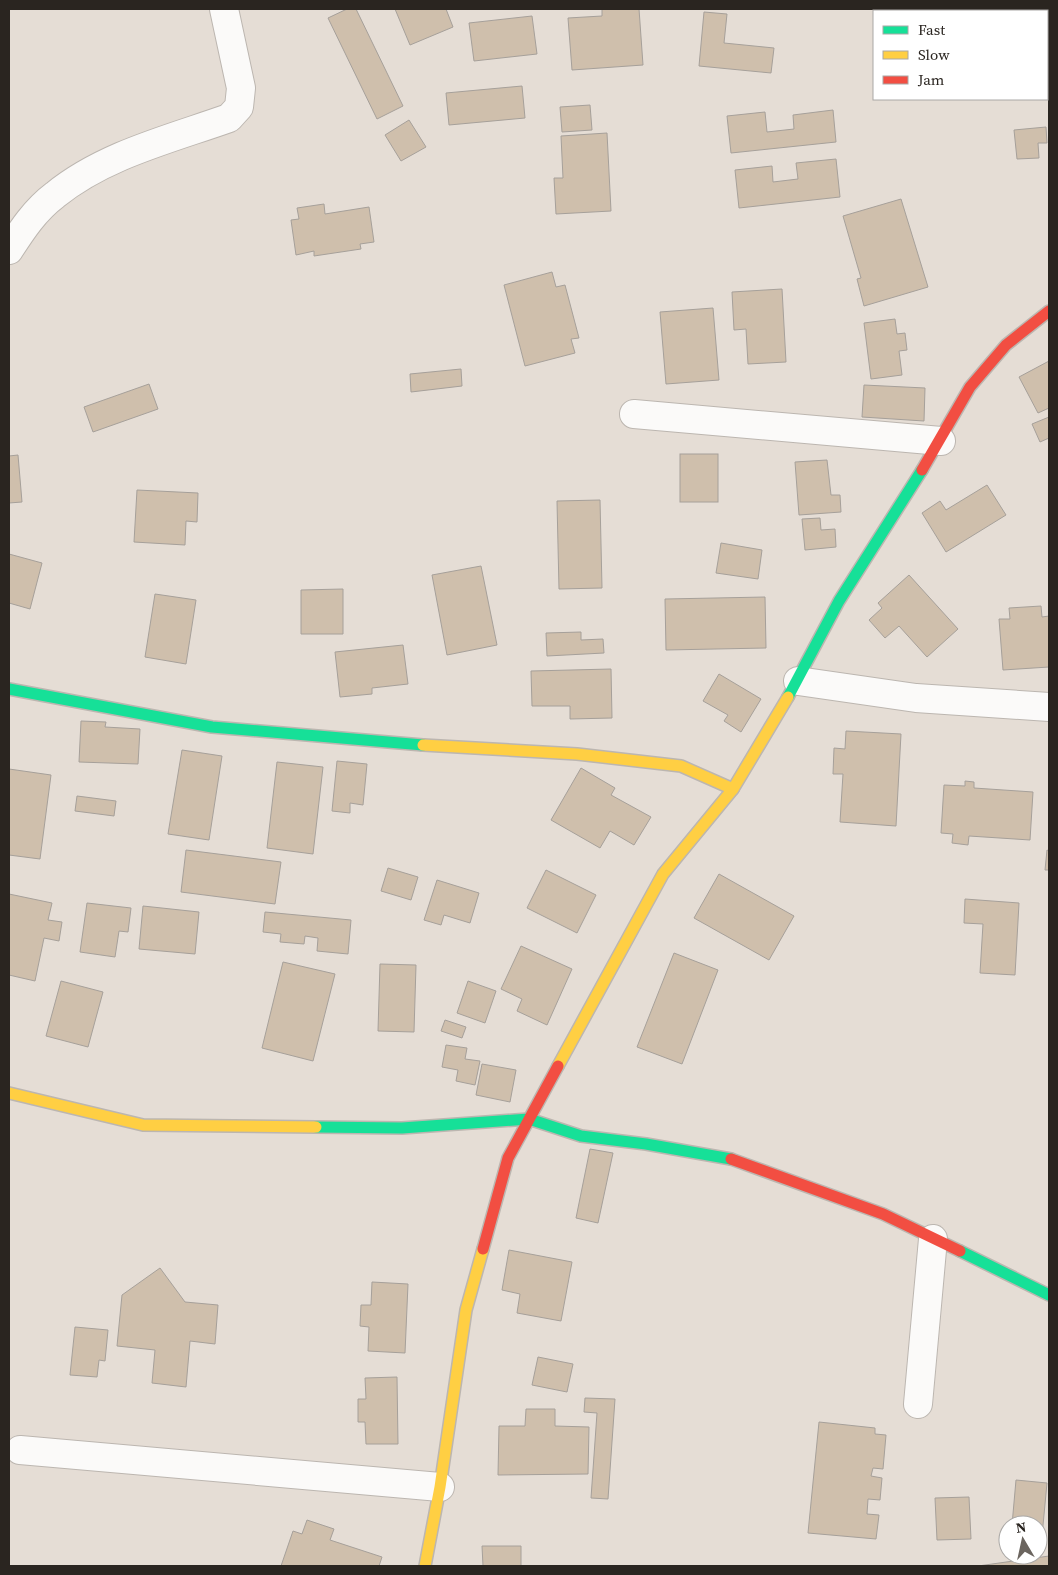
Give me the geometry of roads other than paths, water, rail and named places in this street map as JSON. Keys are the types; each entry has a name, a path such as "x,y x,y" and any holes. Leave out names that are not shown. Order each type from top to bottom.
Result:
{"street":[{"path":"9,250 27,222 53,196 81,175 119,157 228,118 239,107 241,88 224,9"},
{"path":"425,1566 440,1487 466,1310 508,1158 663,874 733,790 798,681 839,601 942,441 970,387 1006,345 1049,311"},
{"path":"634,414 942,441"},
{"path":"798,681 916,698 1049,707"},
{"path":"9,689 212,727 460,748 577,754 681,766 733,790"},
{"path":"9,1093 107,1118 143,1125 402,1128 529,1119 581,1136 646,1144 730,1159 882,1214 1049,1295"},
{"path":"918,1404 933,1239"},
{"path":"20,1450 440,1487"}]}
